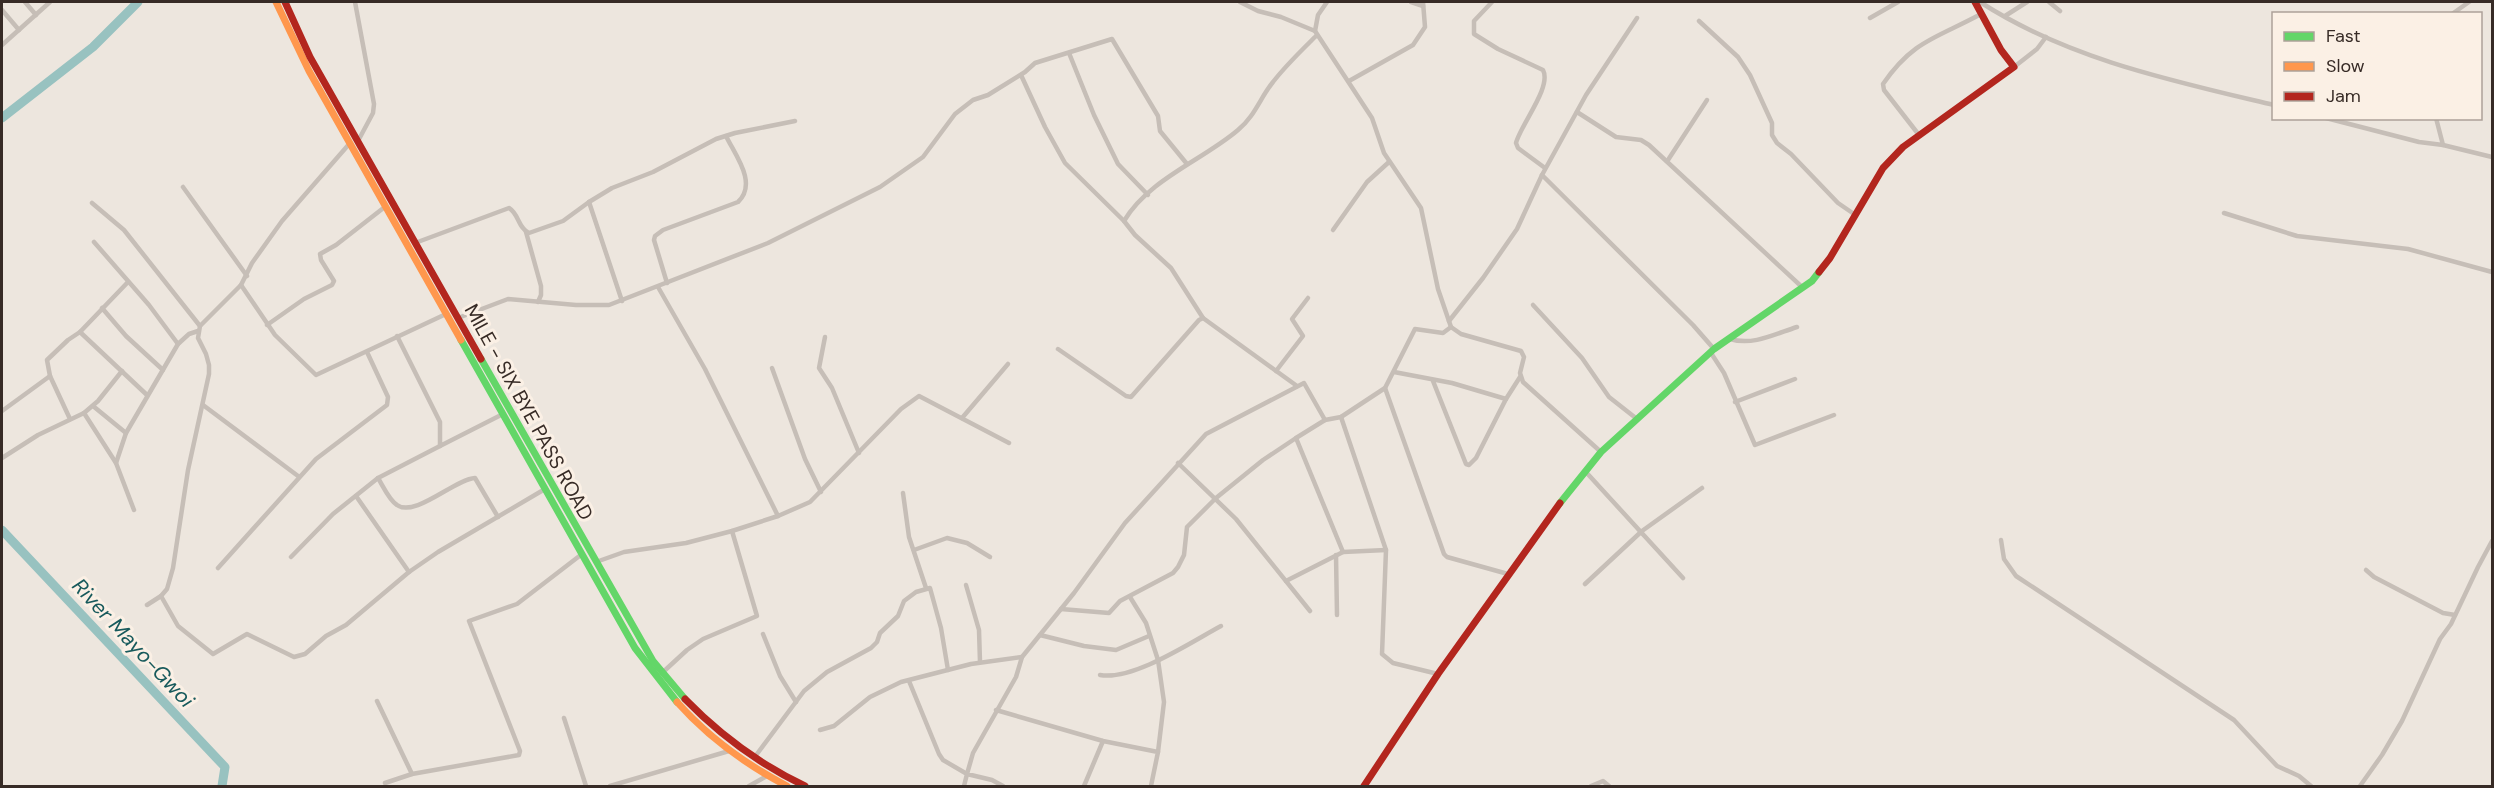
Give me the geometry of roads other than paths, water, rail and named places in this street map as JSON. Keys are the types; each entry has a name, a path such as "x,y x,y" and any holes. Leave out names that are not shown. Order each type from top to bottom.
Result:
{"street":[{"path":"25,2 36,15"},
{"path":"2,45 50,2"},
{"path":"276,2 309,71 354,142 386,206 407,235 446,314 647,666 695,723 729,751 787,786"},
{"name":"MILE - SIX BYE PASS ROAD","path":"285,2 310,57 354,142 407,235 416,243 642,644 662,673 701,717 754,758 805,786"},
{"path":"116,462 126,433 178,344 199,328 241,285 252,263 282,222 354,142 373,113 374,104 356,2"},
{"path":"1240,2 1316,33 1372,118 1389,162 1421,208 1438,289 1450,324 1461,334 1521,351 1524,357 1520,377 1506,399 1476,458 1468,465 1433,381"},
{"path":"1124,221 1131,210 1148,195 1187,164 1236,132 1249,120 1271,83 1316,33 1318,15 1327,2"},
{"path":"1349,81 1413,45 1425,27 1423,4 1411,2"},
{"path":"1492,2 1474,21 1474,34 1498,49 1543,70 1546,76 1544,86 1518,134 1516,143 1518,148 1545,168"},
{"path":"1870,18 1898,2"},
{"path":"1975,2 2014,67"},
{"path":"1980,2 2046,37 2145,74 2272,105"},
{"path":"2005,16 2026,2"},
{"path":"2049,2 2060,11"},
{"path":"2455,12 2469,2"},
{"path":"2,10 19,30"},
{"path":"1919,135 1884,90 1883,84 1899,63 1922,42 1981,14"},
{"path":"1061,609 1110,613 1120,602 1173,573 1179,567 1184,555 1187,527 1216,498 1263,460 1296,438 1325,420 1341,417 1385,388 1415,329 1443,333 1517,229 1545,168 1577,112 1637,18"},
{"path":"1699,21 1726,44 1750,75 1772,123 1772,135 1777,143 1791,154 1838,203 1854,214"},
{"path":"1364,786 1508,574 1601,452 1712,351 1812,281 1830,258 1883,168 1903,147 2037,50 2046,37"},
{"path":"458,318 508,299 609,305 622,302 768,243 880,187 923,157 954,114 973,100 988,95 1021,75 1035,63 1112,39 1158,116 1160,131 1187,164"},
{"path":"1069,52 1108,146 1118,164 1148,195"},
{"path":"1021,75 1045,128 1065,163 1124,221 1135,235 1171,268 1203,318 1297,386"},
{"path":"1668,160 1707,100"},
{"path":"1577,112 1616,137 1641,140 1668,160 1715,207 1803,287"},
{"path":"2334,120 2419,142 2443,145 2493,157"},
{"path":"2437,120 2443,145"},
{"path":"526,232 529,233 563,221 612,188 653,172 726,136 795,122"},
{"path":"668,283 654,240 655,236 663,230 738,201 744,196 747,177 726,136"},
{"path":"1333,230 1368,182 1389,162"},
{"path":"1542,175 1693,325 1712,351 1724,373 1755,445 1834,416"},
{"path":"183,187 247,276"},
{"path":"589,202 622,302"},
{"path":"92,203 124,230 199,328 198,338 209,364 203,405 188,470 173,568 167,589 147,605"},
{"path":"267,325 304,299 332,285 334,281 320,254 336,245 386,206"},
{"path":"416,243 509,208 526,232 541,286 538,302"},
{"path":"2224,213 2297,236 2408,249 2493,272"},
{"path":"94,242 178,344"},
{"path":"70,419 50,376 47,360 80,332 128,282"},
{"path":"241,285 267,325 314,375 446,314"},
{"path":"658,287 705,369 778,516"},
{"path":"1276,371 1303,336 1292,319 1308,298"},
{"path":"1533,305 1582,358 1609,397 1637,419"},
{"path":"102,308 126,336 163,369"},
{"path":"1058,349 1126,396 1131,397 1203,318"},
{"path":"1730,339 1742,342 1754,341 1797,327"},
{"path":"80,332 147,395"},
{"path":"397,336 440,422 440,446"},
{"path":"825,337 819,368 832,388 859,453"},
{"path":"218,568 315,459 387,405 388,398 367,352"},
{"path":"962,418 1008,364"},
{"path":"772,368 805,459 821,492"},
{"path":"2,458 38,435 84,413 93,406 122,371"},
{"path":"1394,372 1452,383 1506,399"},
{"path":"2,411 50,376"},
{"path":"1520,377 1601,452"},
{"path":"1736,402 1795,379"},
{"path":"964,786 973,753 1016,677 1022,657 1061,609 1107,545 1178,463 1212,429 1230,423 1304,383 1325,420"},
{"path":"1385,388 1444,554 1447,557 1508,574"},
{"path":"596,562 624,552 687,543 732,531 778,516 810,502 901,409 919,396 1010,443"},
{"path":"203,405 298,476"},
{"path":"93,406 126,433"},
{"path":"84,413 116,462 134,510"},
{"path":"291,557 333,514 378,478 503,414"},
{"path":"1341,417 1386,550 1382,654 1393,663 1438,674"},
{"path":"1296,438 1343,552"},
{"path":"1178,463 1236,519 1310,611"},
{"path":"1585,471 1683,578"},
{"path":"378,478 395,504 405,508 418,505 475,478 498,517"},
{"path":"1585,584 1641,531 1702,488"},
{"path":"161,596 178,626 213,654 247,634 294,657 300,657 327,636 346,625 438,552 545,489"},
{"path":"903,493 909,537 926,588 930,588 941,628 948,670"},
{"path":"356,496 410,572"},
{"path":"662,673 703,639 757,616 732,531"},
{"path":"914,550 947,538 967,543 990,558"},
{"path":"2001,540 2004,559 2016,576 2234,720 2277,766 2300,776 2311,786"},
{"path":"2360,786 2402,721 2440,639 2493,541"},
{"path":"1286,581 1343,552 1386,550"},
{"path":"385,783 412,774 519,755 520,750 470,621 517,604 582,554"},
{"path":"1336,555 1337,615"},
{"path":"2366,570 2374,577 2443,613 2455,615"},
{"path":"966,585 979,630 980,662"},
{"path":"754,758 804,691 827,672 871,648 877,642 880,633 898,616 904,601 926,588"},
{"path":"1130,597 1146,623 1158,660 1164,702 1151,786"},
{"path":"1100,675 1113,677 1123,675 1158,660 1221,626"},
{"path":"763,634 780,676 796,702"},
{"path":"1040,635 1084,646 1116,650 1149,636"},
{"path":"820,729 834,726 887,687 980,662 1022,657"},
{"path":"909,681 943,760 967,774 992,780 1003,786"},
{"path":"376,701 412,774"},
{"path":"996,710 1104,741 1158,752"},
{"path":"564,718 586,786"},
{"path":"1084,786 1104,741"},
{"path":"610,786 729,751"},
{"path":"749,786 767,776"},
{"path":"1591,786 1603,781 1609,786"}],"waterway":[{"name":"River Mayo-Gwoi","path":"2,118 93,47 138,2"},
{"name":"River Mayo-Gwoi","path":"2,530 225,767 222,786"}]}
